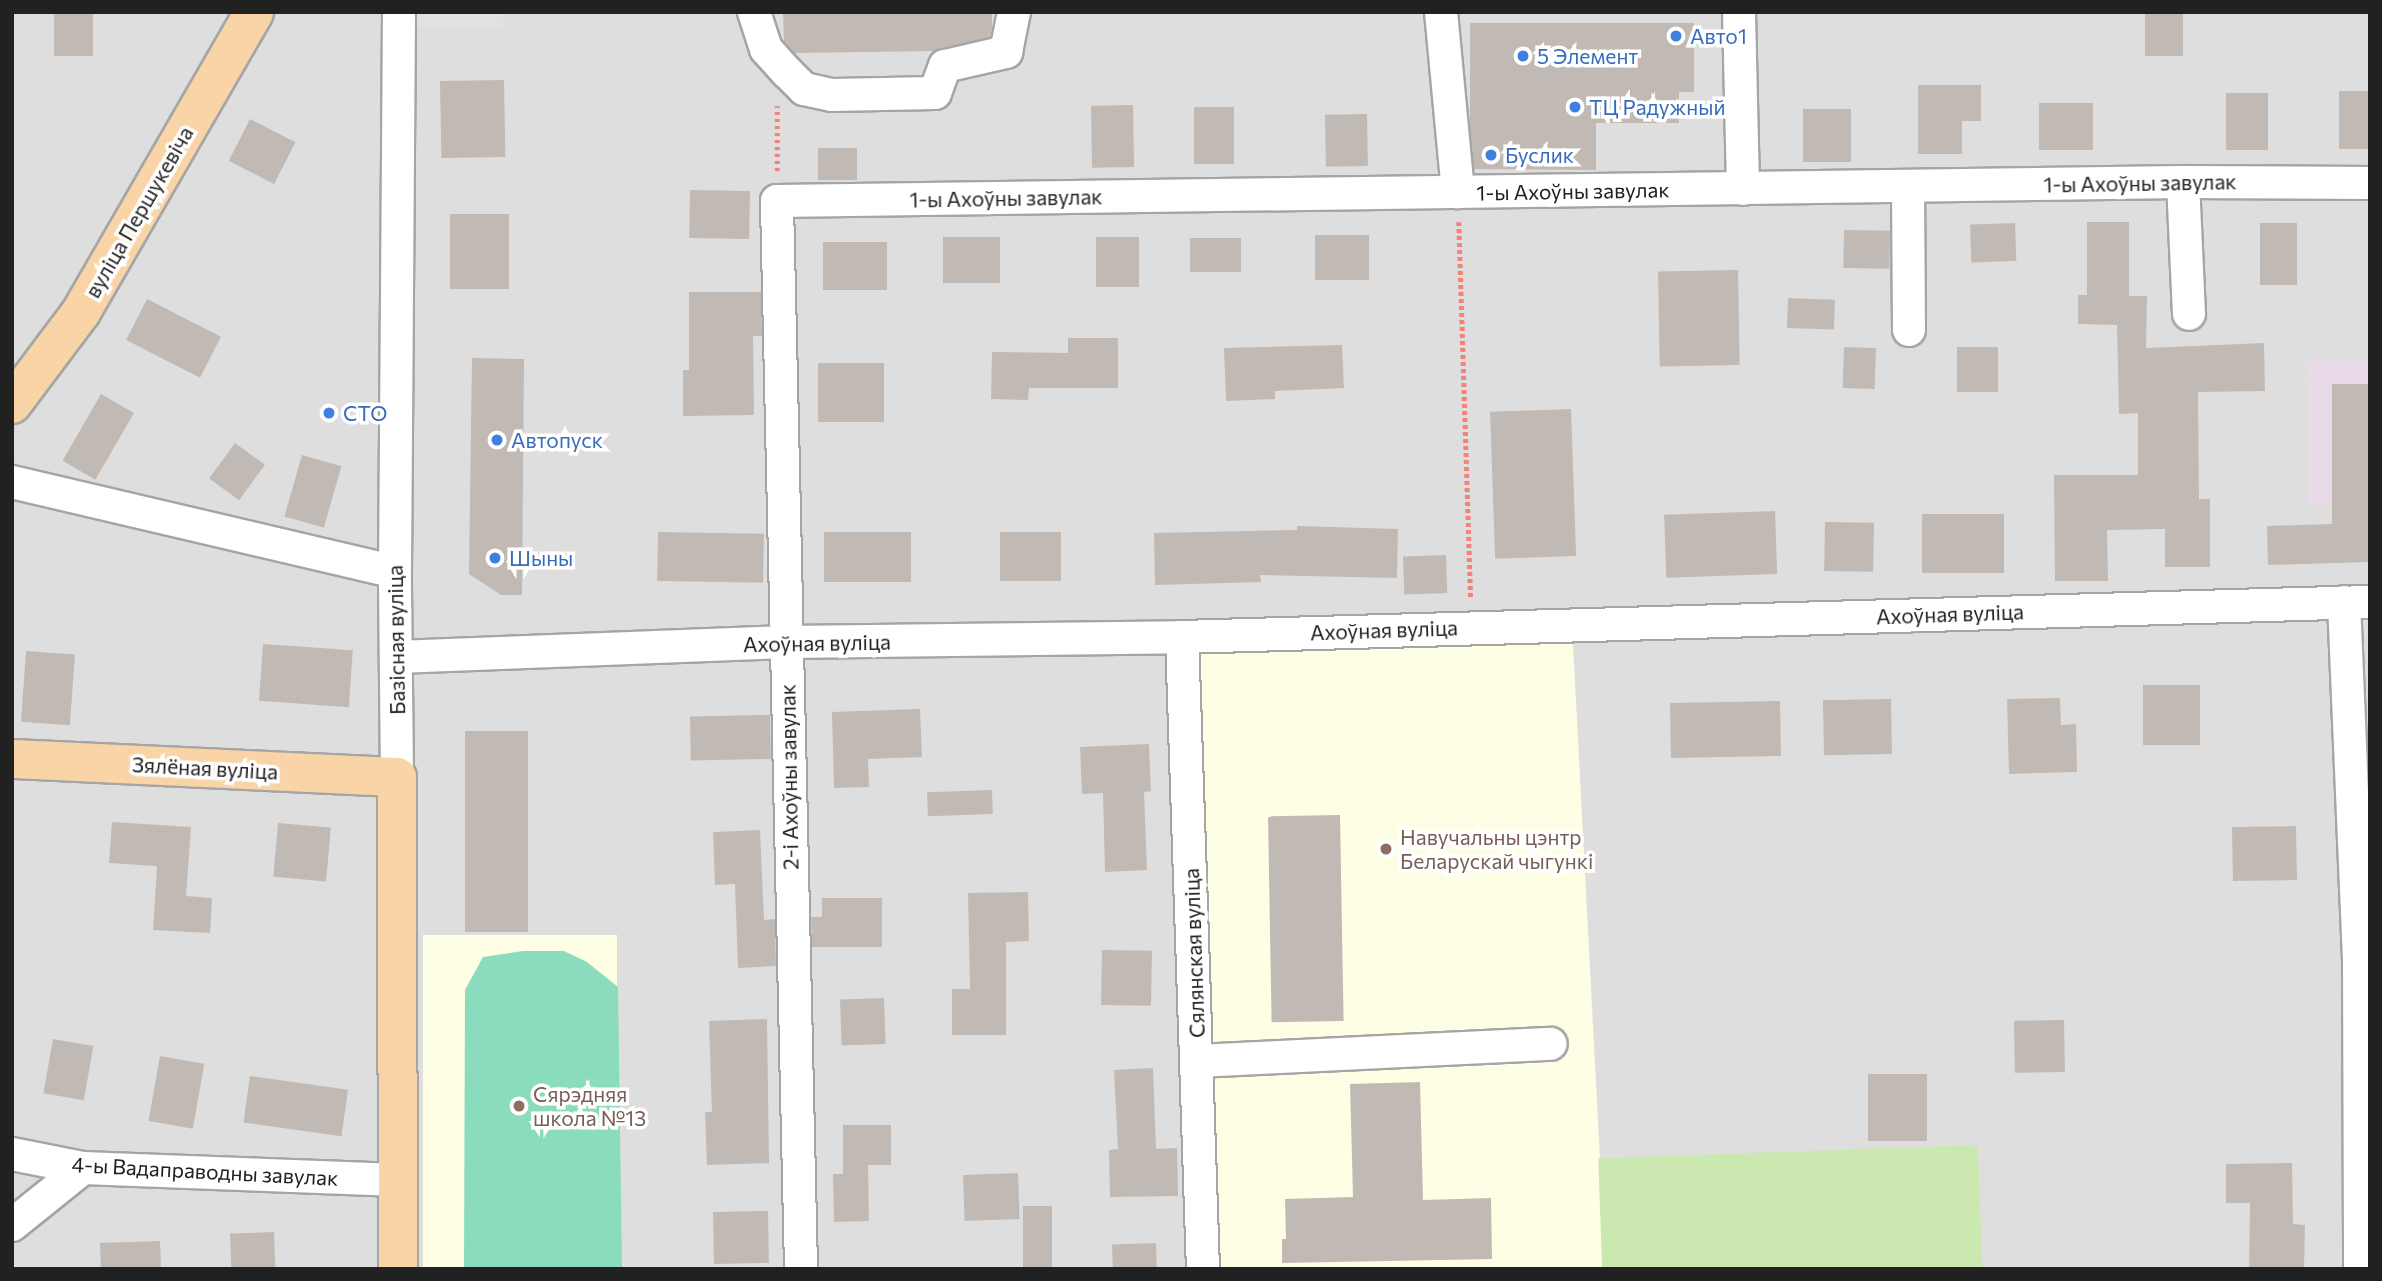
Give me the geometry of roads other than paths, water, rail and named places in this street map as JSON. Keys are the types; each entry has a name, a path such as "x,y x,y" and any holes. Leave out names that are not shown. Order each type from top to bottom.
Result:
{"main road":[{"name":"вуліца Першукевіча","path":"12,404 81,312 254,12"},
{"name":"Зялёная вуліца","path":"12,759 397,777"},
{"name":"Базісная вуліца","path":"397,777 398,1269"}],"street":[{"name":"Базісная вуліца","path":"397,777 395,572 399,12"},
{"path":"754,12 766,49 804,89 832,95 935,93 945,66 1006,52 1014,12"},
{"path":"1441,12 1458,192"},
{"path":"1740,12 1743,189"},
{"path":"2183,182 2189,314"},
{"name":"1-ы Ахоўны завулак","path":"777,201 2183,182 2370,183"},
{"path":"1908,187 1909,330"},
{"name":"2-і Ахоўны завулак","path":"777,201 801,1269"},
{"path":"12,482 395,572"},
{"path":"2357,602 2365,960 2360,1269"},
{"name":"Ахоўная вуліца","path":"397,657 786,642 1182,637 2357,602"},
{"name":"Сялянская вуліца","path":"1182,637 1203,1269"},
{"path":"1198,1060 1551,1044"},
{"name":"4-ы Вадаправодны завулак","path":"12,1154 83,1168 398,1180"},
{"path":"12,1225 83,1168"}],"place":[{"name":"Авто1","path":"1676,36"},
{"name":"5 Элемент","path":"1523,56"},
{"name":"ТЦ Радужный","path":"1575,107"},
{"name":"Буслик","path":"1491,155"},
{"name":"СТО","path":"329,413"},
{"name":"Автопуск","path":"497,440"},
{"name":"Шыны","path":"495,558"},
{"name":"Навучальны цэнтр Беларускай чыгункі","path":"1386,849"},
{"name":"Сярэдняя школа №13","path":"519,1106"}]}
